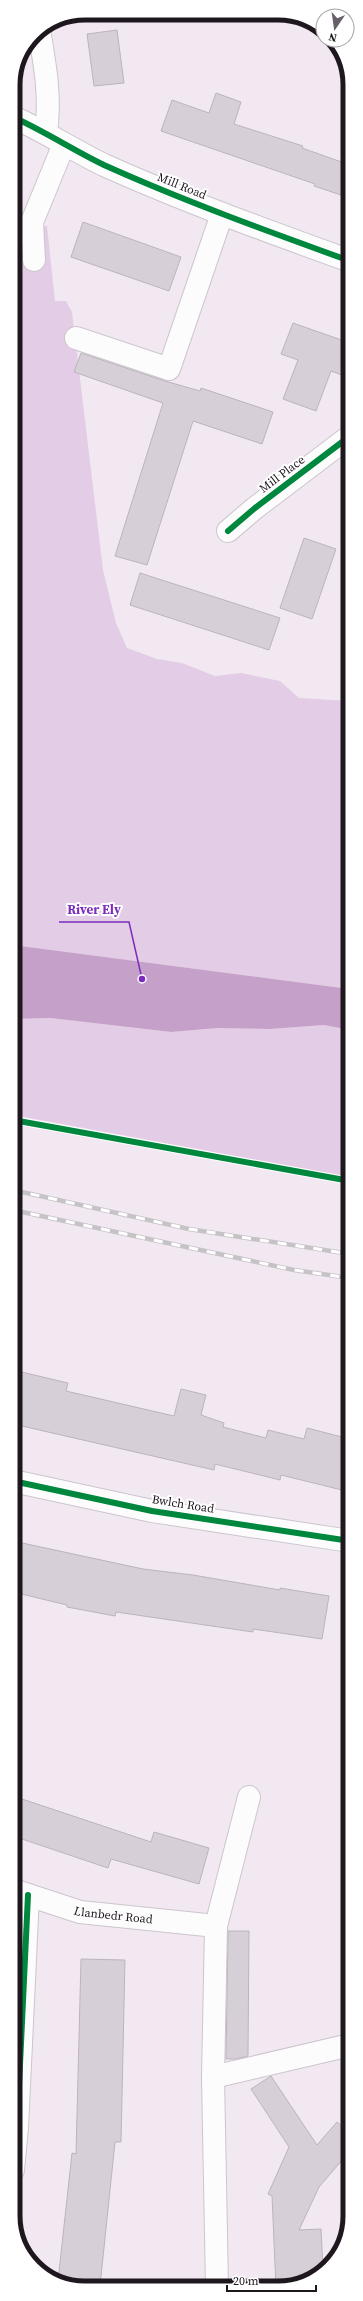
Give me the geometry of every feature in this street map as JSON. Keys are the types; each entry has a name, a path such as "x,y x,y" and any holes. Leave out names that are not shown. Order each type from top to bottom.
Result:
{"street":[{"path":"41,37 49,110 46,132"},
{"name":"Mill Road","path":"20,120 46,132 64,144 109,167 222,214 343,258"},
{"path":"34,260 32,222 64,144"},
{"path":"76,338 169,369 222,214"},
{"name":"Mill Place","path":"228,531 255,508 343,441"},
{"name":"Bwlch Road","path":"20,1482 152,1510 343,1540"},
{"path":"217,2281 213,2077 216,1926 249,1797"},
{"path":"20,1951 21,1892"},
{"name":"Llanbedr Road","path":"21,1892 80,1912 194,1925 216,1926"},
{"path":"213,2077 343,2047"}],"shaded area":[{"path":"47,226 55,301 66,301 72,312 103,570 116,623 127,648 157,659 182,663 215,676 241,673 280,681 299,698 343,701 343,988 20,946 20,229"},
{"path":"20,946 343,988 343,1029 324,1025 270,1029 218,1028 171,1032 50,1018 20,1019"},
{"path":"50,1018 171,1032 218,1028 270,1029 324,1025 343,1029 343,1176 20,1116 20,1019"}],"building":[{"path":"117,30 124,83 94,86 87,34"},
{"path":"216,93 241,102 234,124 303,146 302,148 343,163 343,196 314,186 315,184 161,131 172,100 209,113"},
{"path":"83,222 181,257 169,291 71,257"},
{"path":"293,323 343,341 343,375 331,371 316,411 283,399 298,360 281,354"},
{"path":"81,353 165,381 200,391 201,388 273,412 262,444 193,421 147,565 115,556 163,403 74,372"},
{"path":"304,538 336,549 312,619 280,608"},
{"path":"140,573 280,618 269,650 130,605"},
{"path":"20,1372 68,1383 66,1391 174,1416 181,1389 206,1395 201,1415 224,1423 223,1427 266,1438 268,1430 304,1439 307,1428 343,1437 343,1490 281,1475 280,1480 215,1464 214,1470 20,1426"},
{"path":"20,1543 143,1569 193,1575 280,1590 280,1588 329,1596 322,1639 253,1629 253,1632 116,1612 115,1616 67,1607 67,1605 20,1594"},
{"path":"20,1798 151,1842 154,1832 209,1848 199,1884 111,1859 108,1868 20,1838"},
{"path":"228,1931 249,1931 248,2056 236,2059 226,2059"},
{"path":"81,1959 125,1960 121,2142 115,2142 101,2281 72,2280 59,2275 72,2153 76,2154"},
{"path":"271,2076 317,2145 337,2122 343,2127 343,2159 319,2187 299,2230 321,2229 323,2263 318,2268 295,2279 276,2281 272,2196 268,2194 289,2147 251,2089"}],"railway":[{"path":"20,1192 189,1229 343,1253"},
{"path":"20,1211 294,1270 343,1277"}],"cycle path":[{"path":"20,120 92,159 134,178 226,215 343,258"},
{"path":"228,531 255,508 343,441"},
{"path":"20,1121 343,1180"},
{"path":"20,1483 152,1511 343,1540"},
{"path":"20,2064 28,1895"}],"place":[{"name":"River Ely","path":"142,979"}]}
